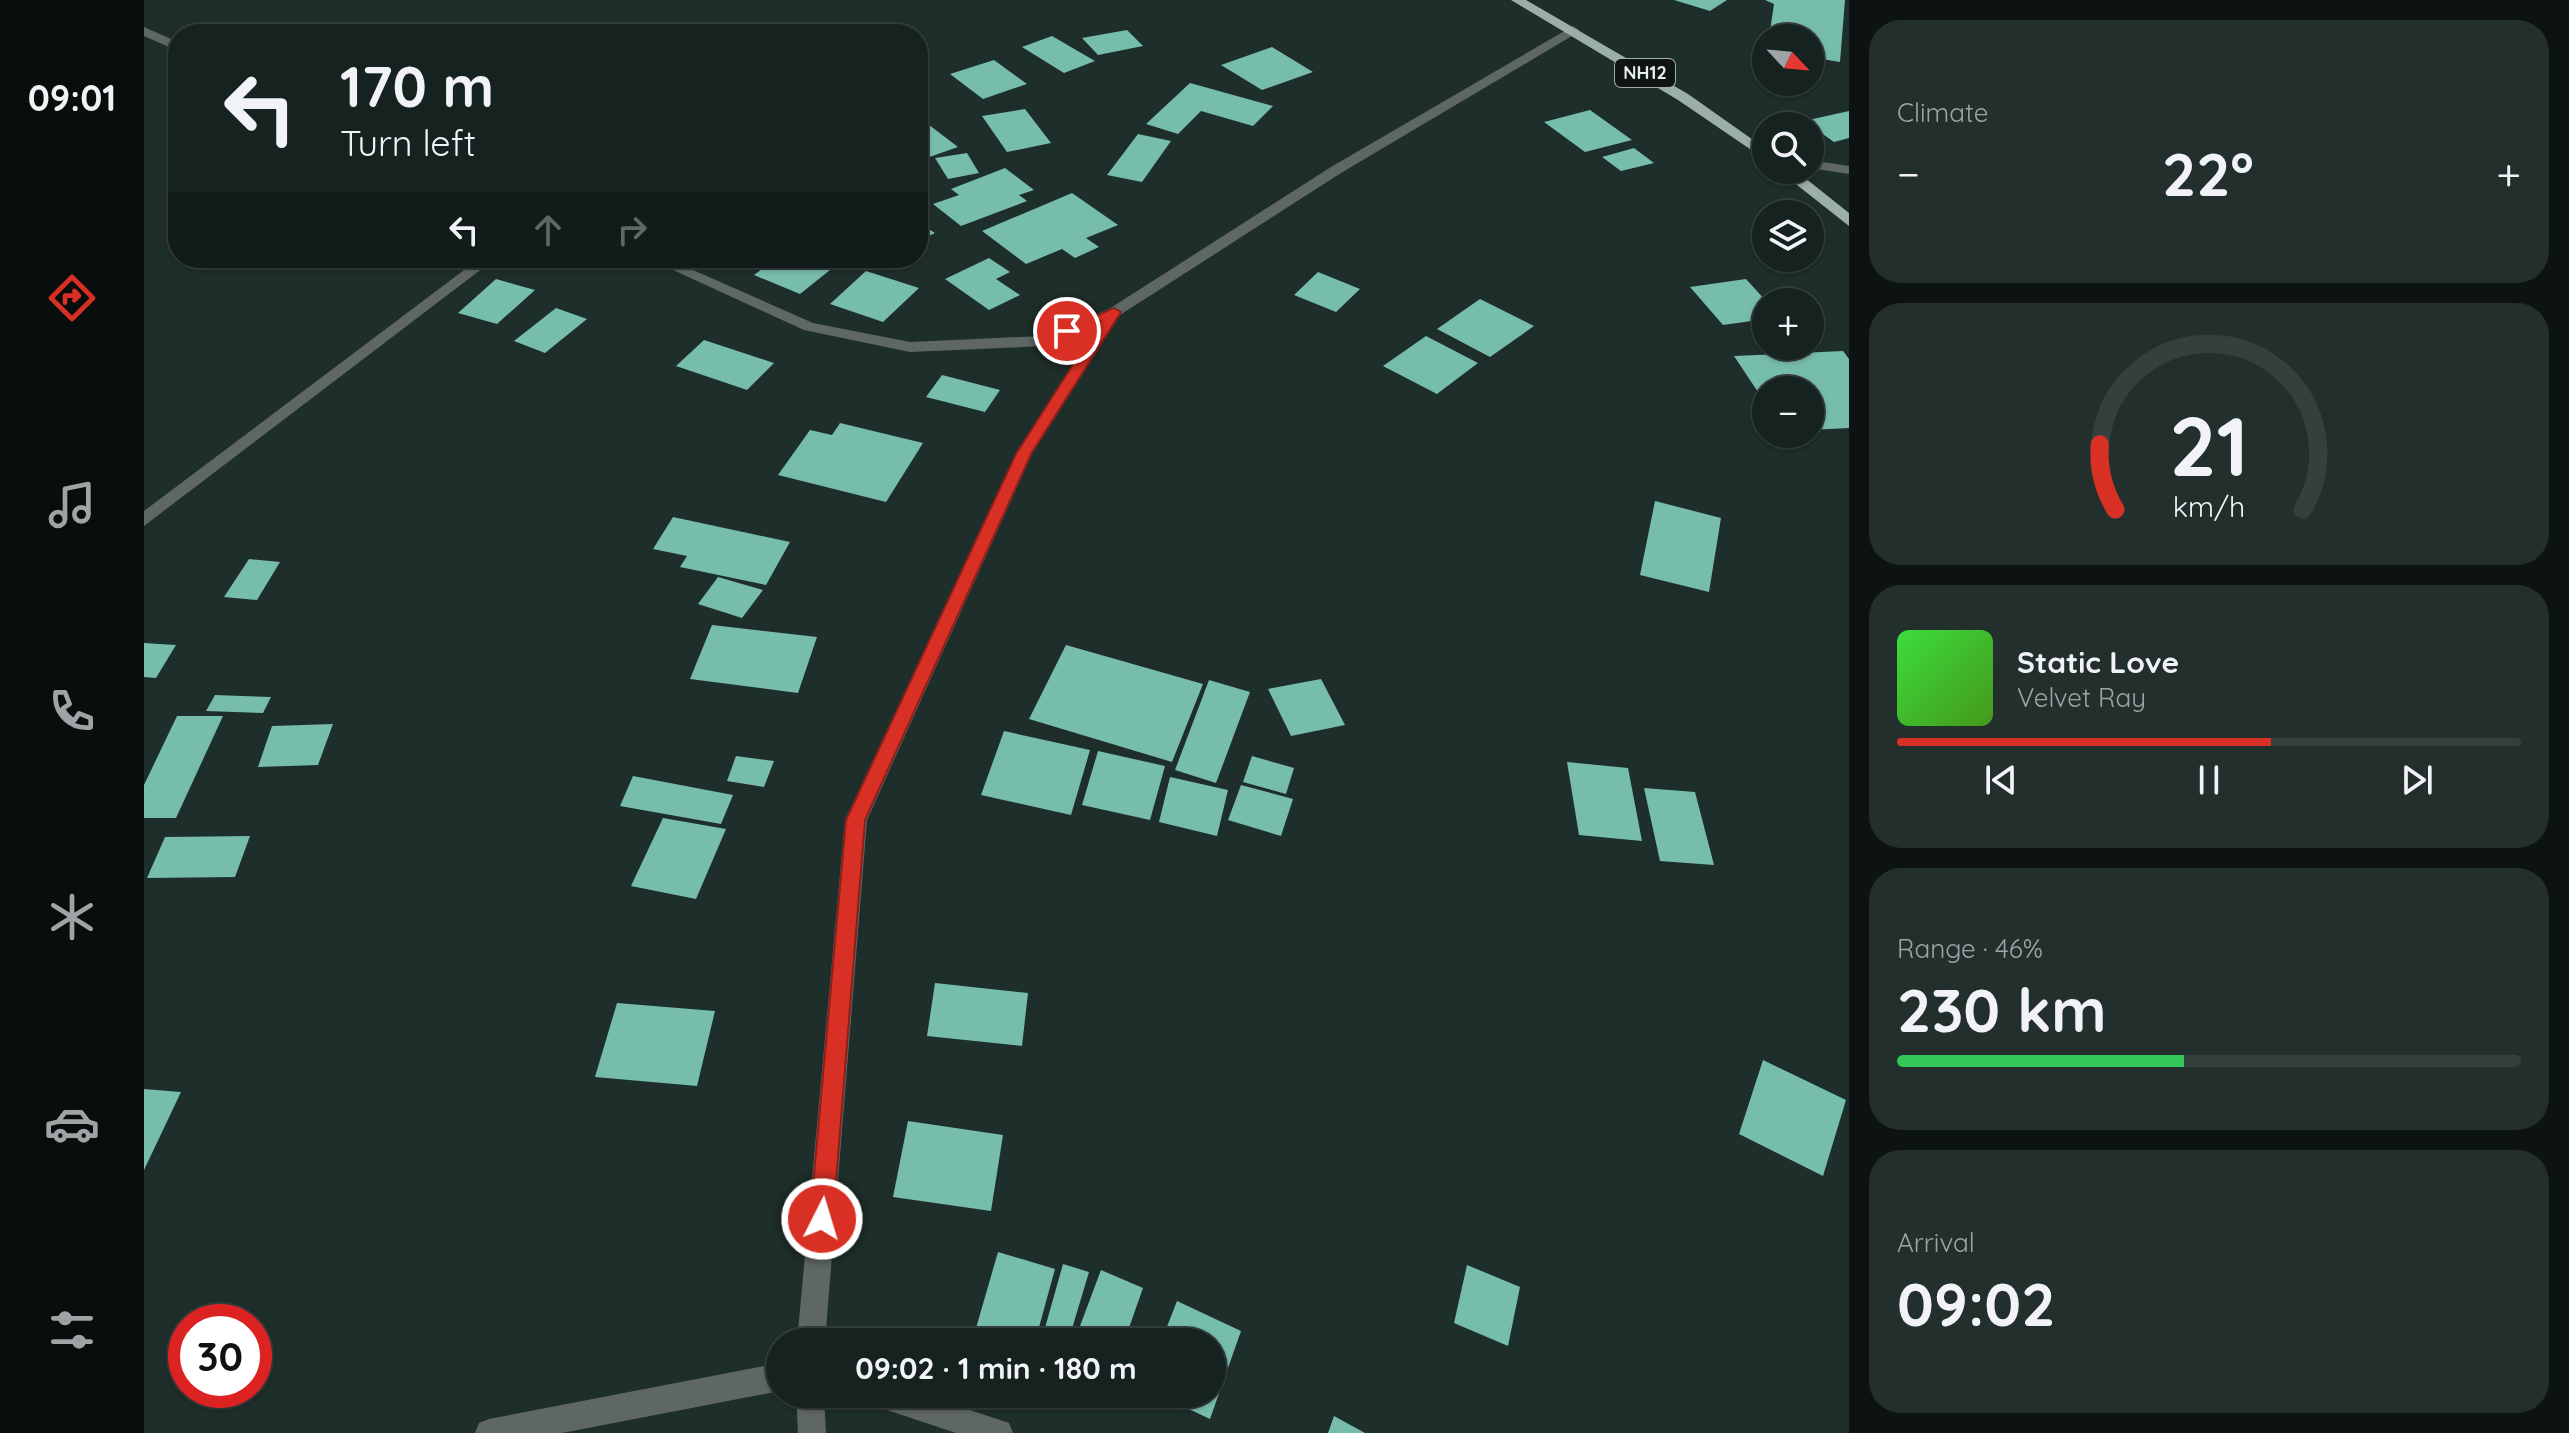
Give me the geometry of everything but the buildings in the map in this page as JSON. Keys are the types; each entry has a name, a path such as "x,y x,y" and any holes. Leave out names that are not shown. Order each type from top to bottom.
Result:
{"highway":[{"name":"NH12","path":"1517,0 1683,97 1752,146"},
{"path":"1803,184 1849,221"}],"street":[{"path":"676,268 809,327 910,347 1044,341 1114,312 1336,170 1573,30"},
{"path":"144,31 168,42"},
{"path":"1824,166 1849,170"},
{"path":"144,520 476,268"},
{"path":"812,1328 856,820 1024,454 1114,312"},
{"path":"489,1433 766,1380"},
{"path":"811,1408 812,1433"},
{"path":"922,1408 999,1433"}],"route":[{"path":"822,1219 856,820 1024,454 1114,312 1067,331"}]}
